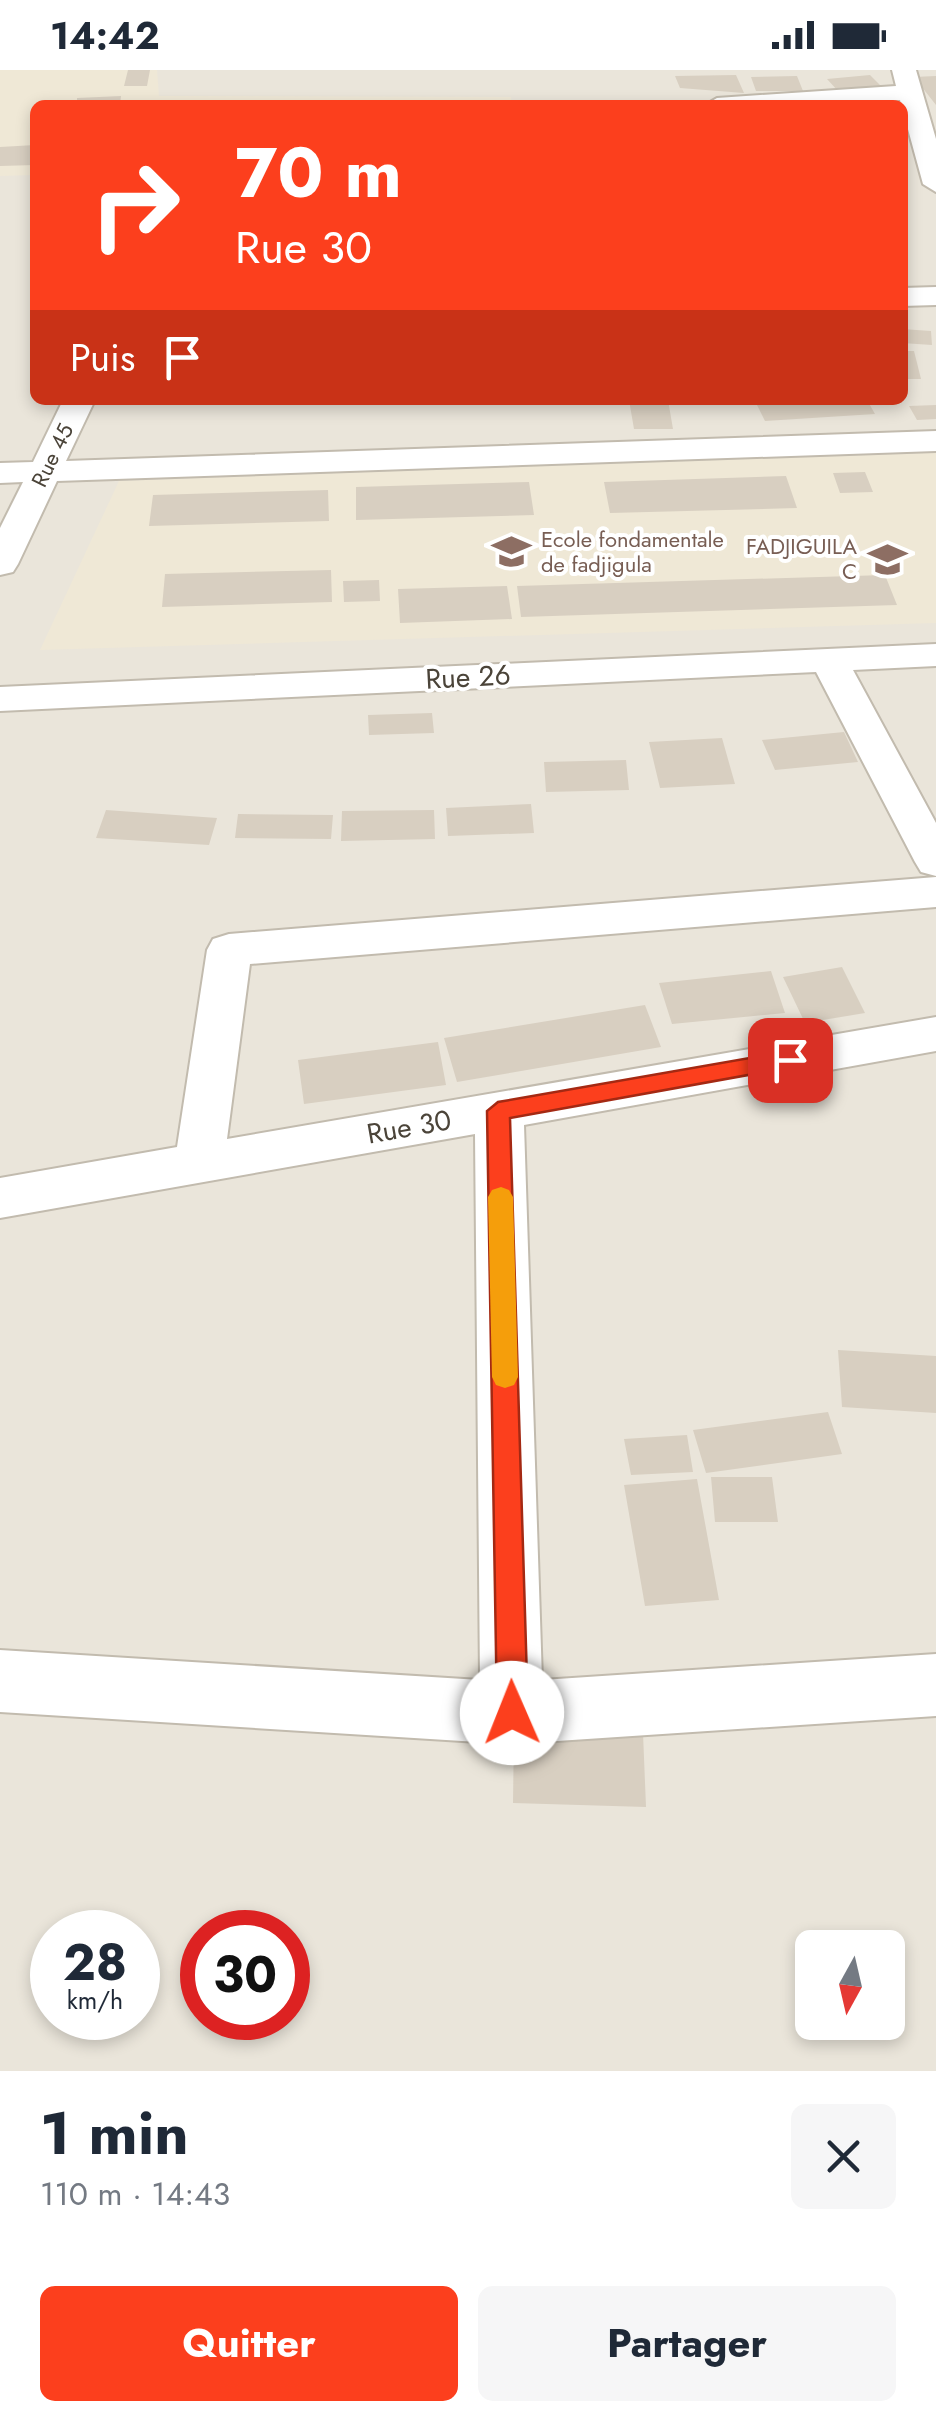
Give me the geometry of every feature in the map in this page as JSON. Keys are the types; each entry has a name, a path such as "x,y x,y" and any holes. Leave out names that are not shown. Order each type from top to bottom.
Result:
{"street":[{"path":"757,100 907,81 936,182 908,183"},
{"path":"908,297 936,296"},
{"name":"Rue 45","path":"0,564 77,405"},
{"path":"0,473 936,440"},
{"name":"Rue 26","path":"0,700 936,655"},
{"path":"828,659 936,862"},
{"path":"199,1164 229,950 936,892"},
{"name":"Rue 30","path":"3,1209 199,1164 936,1034"},
{"path":"498,1111 512,1713"},
{"path":"0,1681 512,1713 936,1686"}],"shaded area":[{"path":"0,70 157,70 159,96 511,97 511,100 30,100 30,175 0,176"},
{"path":"107,70 936,70 936,2071 0,2071 0,85"},
{"name":"Ecole fondamentale de fadjigula","path":"936,451 936,623 40,650 119,481"}],"building":[{"path":"128,70 150,70 147,86 124,86"},
{"path":"736,75 744,93 680,88 675,76"},
{"path":"870,75 881,86 838,91 827,79"},
{"path":"797,76 803,91 756,91 751,77"},
{"path":"936,76 936,105 914,77"},
{"path":"121,96 121,100 77,98"},
{"path":"30,145 30,165 0,166 0,147"},
{"path":"908,329 931,331 932,345 908,343"},
{"path":"908,351 914,351 921,379 908,379"},
{"path":"630,405 669,405 673,429 634,429"},
{"path":"757,405 870,405 875,414 765,421"},
{"path":"936,405 936,419 917,420 909,406"},
{"path":"865,472 873,492 840,493 833,473"},
{"path":"786,476 797,508 610,513 604,482"},
{"path":"529,482 534,515 356,520 356,487"},
{"path":"328,490 329,521 149,526 153,495"},
{"path":"331,570 332,602 162,607 165,574"},
{"path":"885,575 897,605 521,617 517,586"},
{"path":"379,580 380,601 344,602 343,581"},
{"path":"507,586 512,619 400,623 398,589"},
{"path":"432,713 434,733 369,735 368,715"},
{"path":"844,732 858,762 775,770 762,740"},
{"path":"722,738 735,784 660,788 649,742"},
{"path":"626,760 629,790 546,792 544,762"},
{"path":"531,804 534,833 448,836 446,808"},
{"path":"106,810 217,818 209,845 96,838"},
{"path":"434,810 435,839 341,841 342,811"},
{"path":"238,814 333,815 331,839 235,838"},
{"path":"842,967 865,1013 805,1023 783,977"},
{"path":"771,971 785,1013 672,1024 659,983"},
{"path":"645,1005 661,1047 457,1082 444,1038"},
{"path":"438,1042 446,1085 304,1104 298,1060"},
{"path":"838,1350 936,1356 936,1413 842,1407"},
{"path":"828,1412 842,1454 706,1473 693,1430"},
{"path":"687,1435 693,1472 631,1475 624,1439"},
{"path":"711,1477 772,1477 778,1522 715,1522"},
{"path":"697,1479 719,1600 645,1606 624,1485"},
{"path":"514,1730 643,1733 646,1807 513,1803"}],"slow traffic":[{"path":"501,1197 505,1377"}],"place":[{"name":"Ecole fondamentale de fadjigula","path":"511,552"},
{"name":"FADJIGUILA C","path":"887,559"}],"route":[{"path":"512,1713 498,1111 790,1060"}]}
